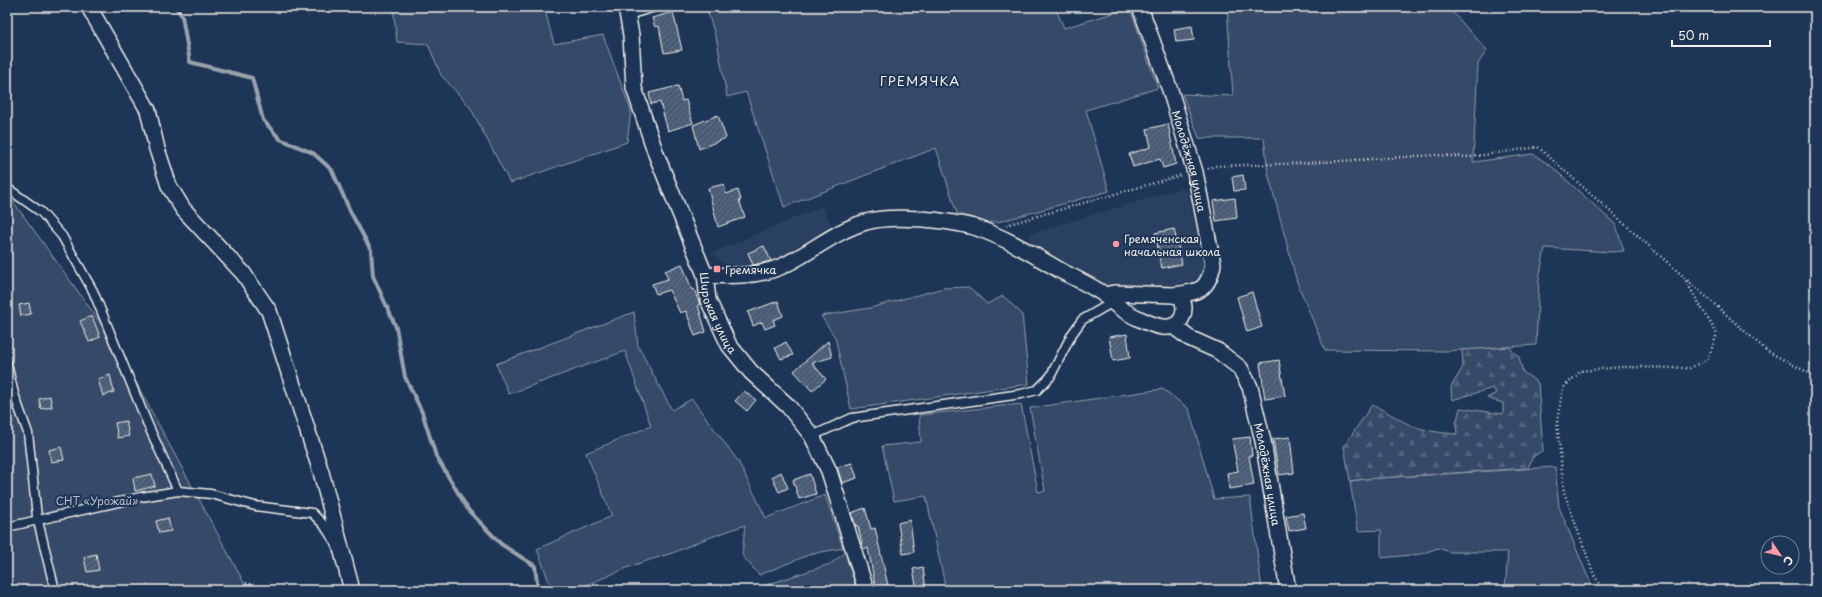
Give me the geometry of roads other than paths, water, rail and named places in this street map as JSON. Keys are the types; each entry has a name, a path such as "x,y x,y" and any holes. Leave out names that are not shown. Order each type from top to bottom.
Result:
{"street":[{"path":"89,7 148,110 157,149 169,186 183,209 243,273 269,311 321,472 352,590"},
{"name":"Молодёжная улица","path":"1109,299 1114,293 1174,295 1196,292 1206,285 1211,275 1213,264 1194,172 1170,90 1140,7"},
{"name":"Широкая улица","path":"627,11 634,88 656,154 706,275 708,300 729,345 751,372 801,420 812,436 829,471 866,590"},
{"path":"706,275 739,276 780,267 843,230 866,221 916,219 965,226 989,233 1012,243 1109,299 1119,307 1144,320 1162,327 1173,326 1180,322 1185,313 1185,305 1181,297 1174,295"},
{"name":"Молодёжная улица","path":"1173,326 1189,338 1218,351 1240,368 1250,387 1263,441 1288,590"}],"lane":[{"path":"627,11 655,7"},
{"path":"7,188 41,212 62,236 92,291 148,425 178,491"},
{"path":"812,436 852,418 1021,394 1036,390 1050,377 1072,334 1082,320 1109,299"},
{"path":"7,364 14,394 28,433 38,520 55,590"},
{"path":"7,527 141,497 178,491 211,494 255,506 312,513 324,525 343,554"}],"waterway":[{"path":"176,7 182,16 190,62 252,78 263,120 280,139 313,153 332,170 350,211 371,250 373,276 396,327 405,377 422,412 436,456 469,511 501,544 535,566 538,590"}],"place":[{"name":"Гремяченская начальная школа","path":"1116,244"},
{"name":"Гремячка","path":"717,269"}],"district":[{"name":"ГРЕМЯЧКА","path":"920,80"}],"park label":[{"name":"СНТ «Урожай»","path":"97,500"}]}
